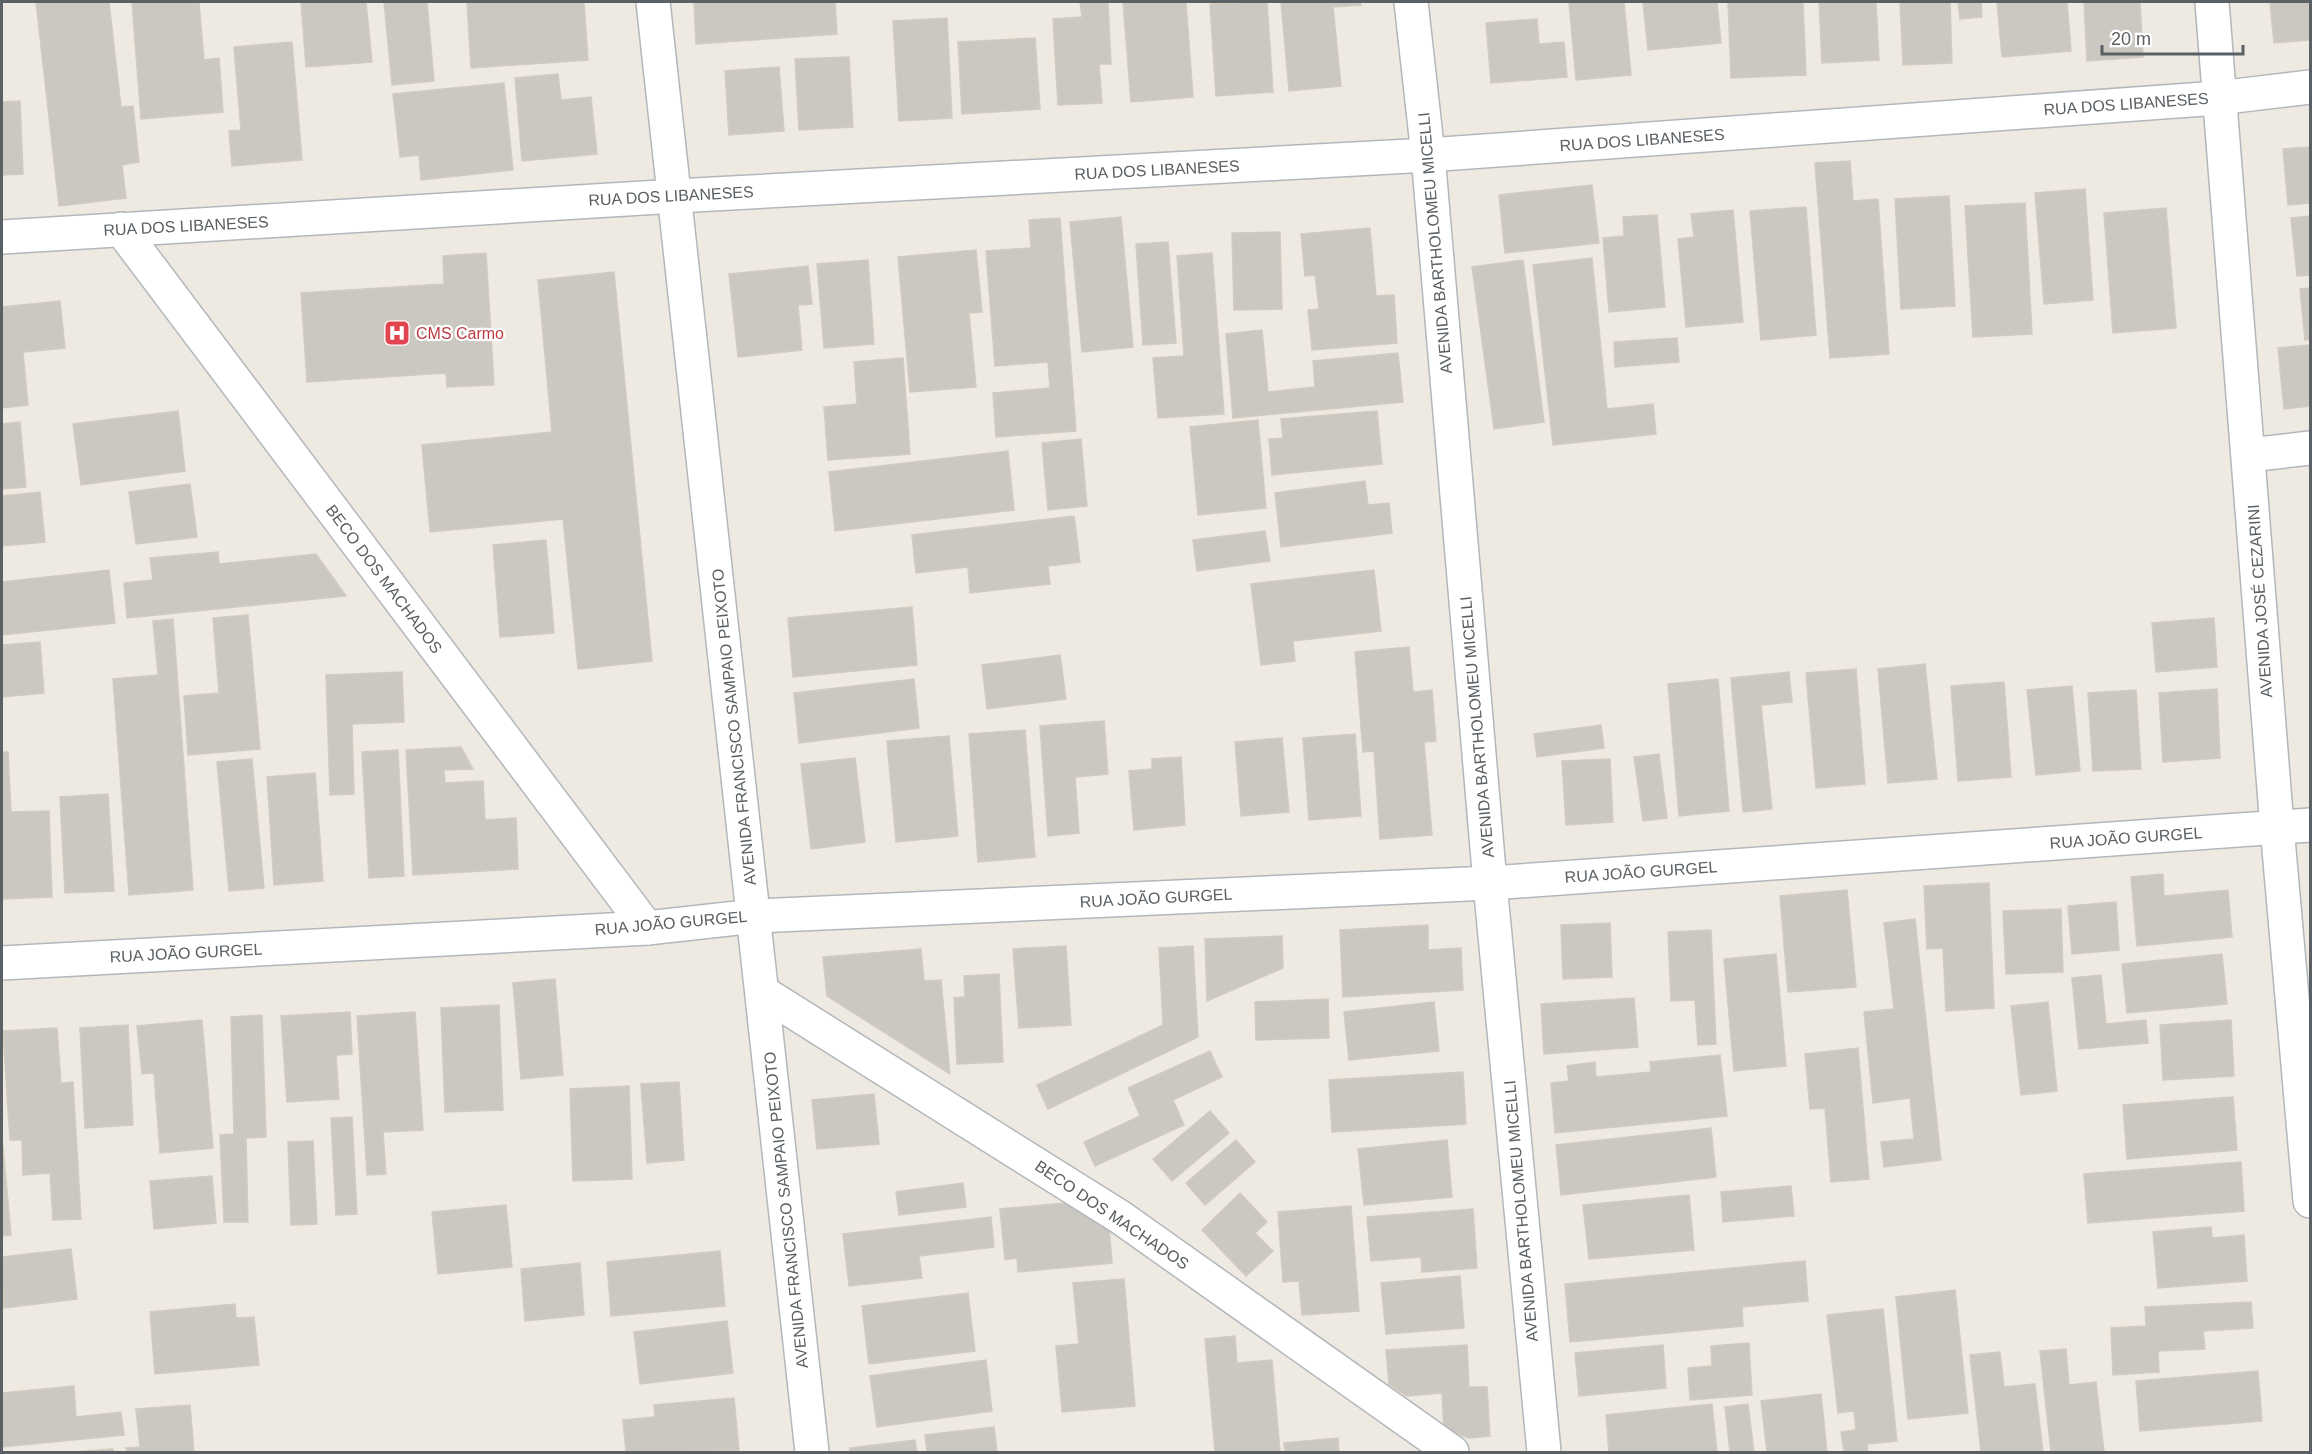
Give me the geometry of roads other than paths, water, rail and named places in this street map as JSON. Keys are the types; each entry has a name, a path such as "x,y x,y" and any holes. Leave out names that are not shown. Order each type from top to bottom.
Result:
{"street":[{"name":"AVENIDA FRANCISCO SAMPAIO PEIXOTO","path":"653,2 812,1452"},
{"name":"AVENIDA BARTHOLOMEU MICELLI","path":"1412,2 1428,155 1490,883 1544,1452"},
{"name":"AVENIDA JOSÉ CEZARINI","path":"2212,2 2277,827 2310,1201"},
{"name":"RUA DOS LIBANESES","path":"2,237 676,196 1428,155 2218,98 2310,87"},
{"name":"BECO DOS MACHADOS","path":"121,230 646,928"},
{"path":"2249,455 2310,448"},
{"name":"RUA JOÃO GURGEL","path":"2,963 646,928 755,916 1490,883 2310,825"},
{"name":"BECO DOS MACHADOS","path":"762,992 1120,1217 1452,1452"}],"place":[{"name":"CMS Carmo","path":"397,333"}]}
